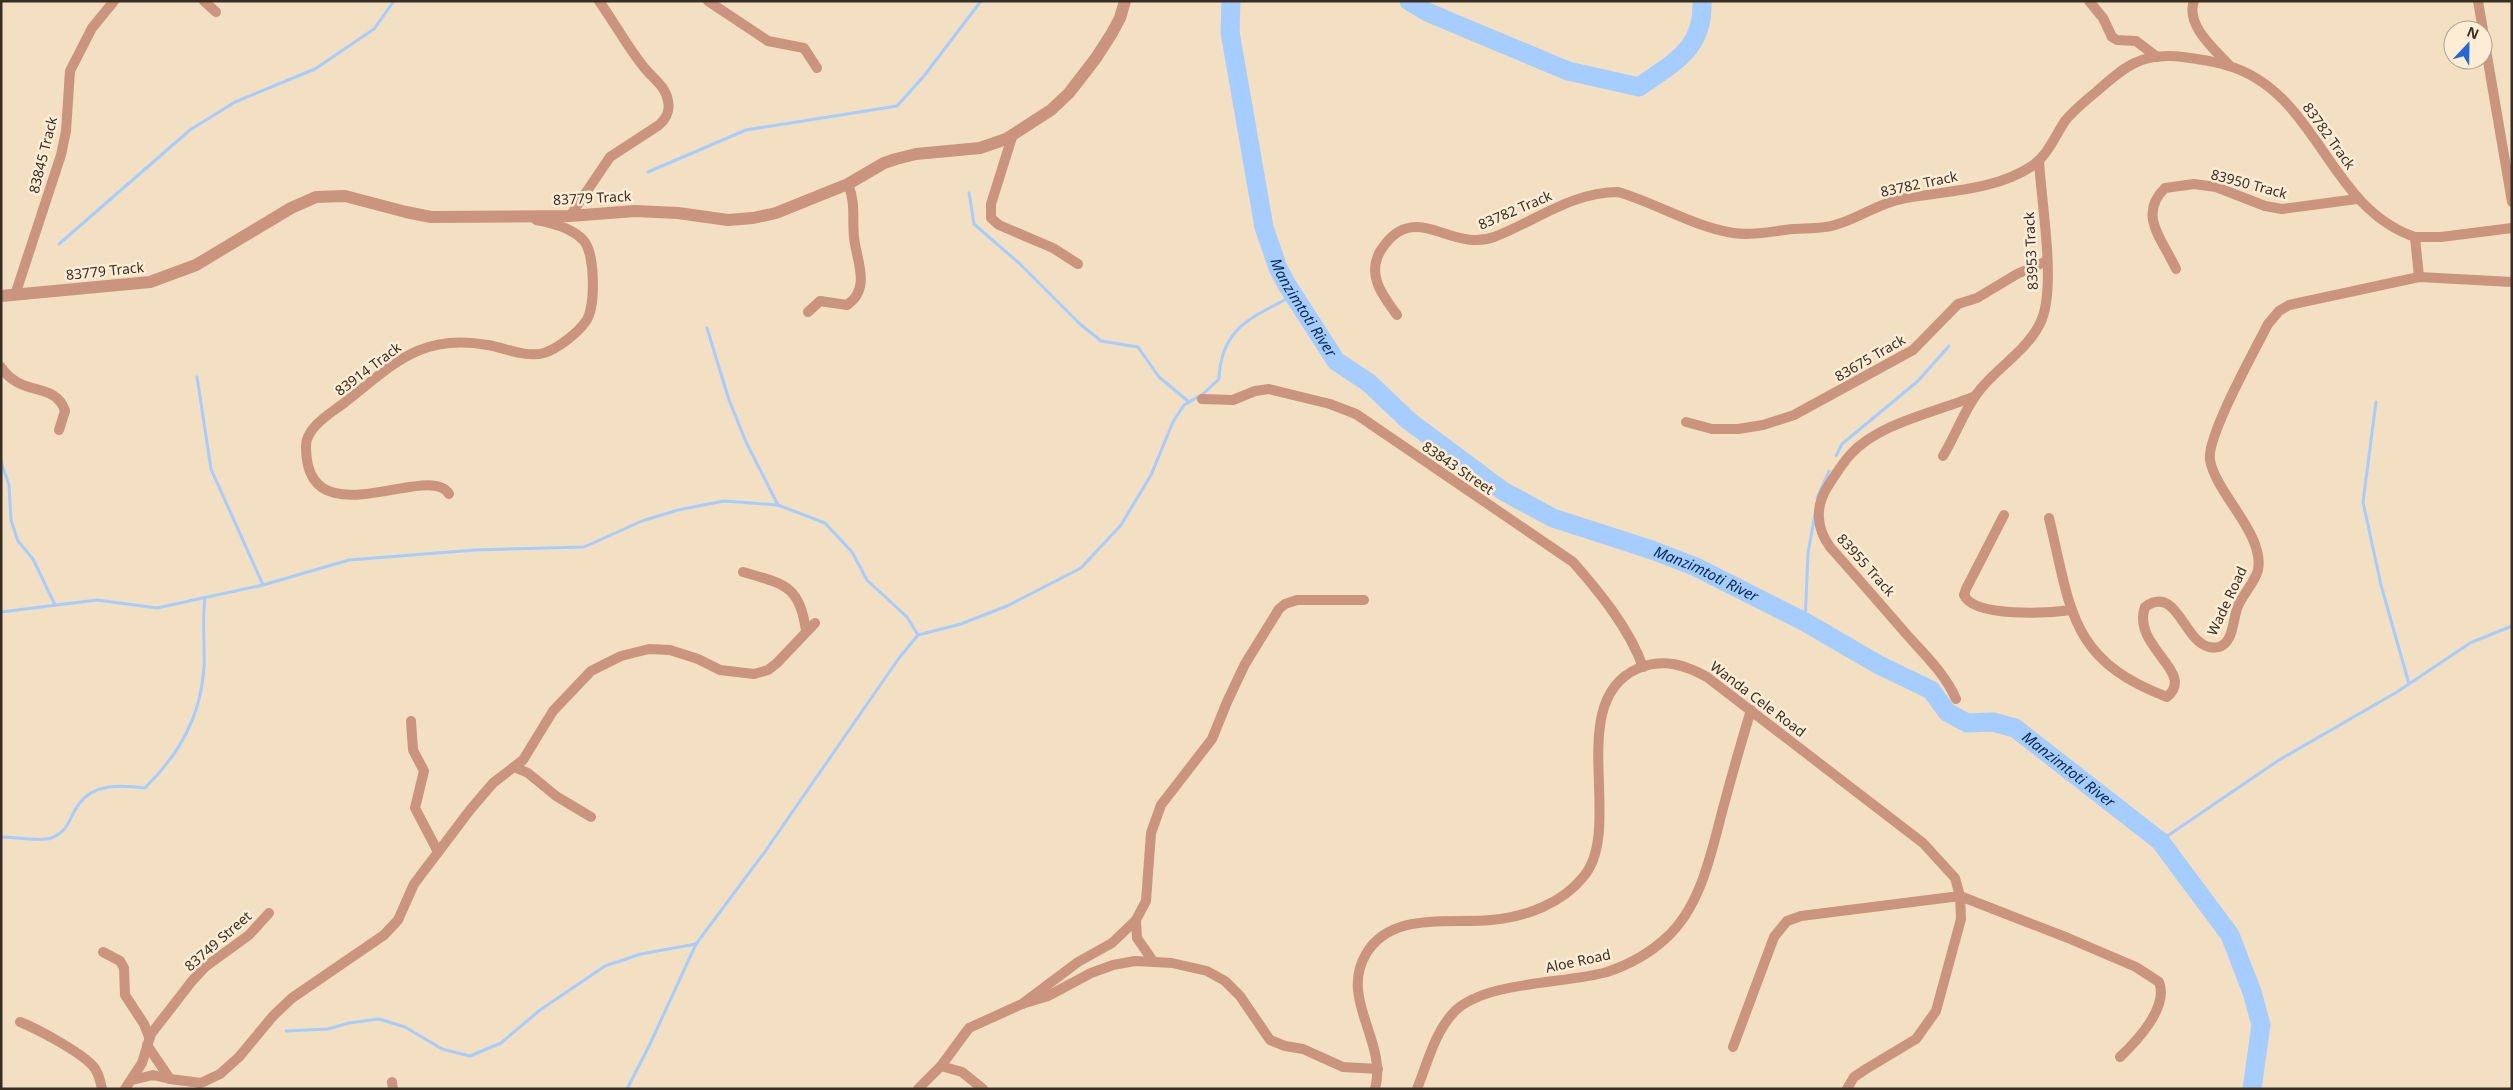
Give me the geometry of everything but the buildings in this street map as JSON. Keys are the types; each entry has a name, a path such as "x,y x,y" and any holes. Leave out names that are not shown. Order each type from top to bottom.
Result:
{"street":[{"name":"83845 Track","path":"15,295 59,162 66,131 70,71 92,28 114,1"},
{"path":"204,1 216,12"},
{"path":"570,216 610,157 659,125 666,118 669,110 668,99 664,90 644,68 599,1"},
{"path":"708,1 768,41 804,48 817,68"},
{"name":"83779 Track","path":"1,296 150,282 196,265 291,208 316,197 345,196 431,217 570,216 642,211 678,213 707,219 753,218 776,213 848,184 884,162 933,152 980,148 997,144 1051,110 1069,94 1107,41 1120,18 1125,1"},
{"path":"2089,1 2103,18 2112,36 2123,41 2136,41 2157,56"},
{"path":"2194,1 2192,12 2201,34 2230,66"},
{"path":"2478,1 2481,20"},
{"name":"83782 Track","path":"1397,314 1374,278 1375,260 1388,240 1408,227 1426,227 1455,238 1479,241 1494,237 1580,197 1603,192 1618,192 1732,232 1761,233 1828,226 1898,200 2001,180 2024,171 2039,160 2077,108 2124,67 2157,56 2182,57 2230,66 2256,79 2285,102 2308,128 2357,199 2392,228 2415,237 2442,238 2512,228"},
{"path":"2490,70 2512,202"},
{"path":"1013,134 991,204 991,218 999,225 1053,248 1078,264"},
{"name":"83953 Track","path":"1944,456 1975,396 2038,329 2043,317 2047,292 2047,260 2039,160"},
{"path":"808,312 820,301 847,305 853,301 860,287 861,273 853,229 854,198 848,184"},
{"name":"83950 Track","path":"2176,269 2151,219 2154,203 2165,188 2194,184 2216,187 2266,206 2282,209 2357,199"},
{"name":"83914 Track","path":"449,494 442,487 430,485 406,487 364,496 335,492 318,484 311,476 307,463 306,441 319,423 370,381 412,352 428,346 449,342 483,344 530,354 543,353 554,348 585,322 590,308 592,261 584,241 576,234 558,226 508,216"},
{"path":"2415,237 2419,277"},
{"name":"83675 Track","path":"1686,422 1712,429 1738,429 1763,425 1794,415 1913,350 1958,304 1977,298 2017,274 2047,260"},
{"name":"Wade Road","path":"2048,518 2072,610 2081,634 2098,657 2113,669 2144,688 2167,697 2172,693 2175,679 2171,668 2144,632 2142,616 2145,607 2156,601 2162,601 2175,609 2192,636 2203,646 2214,648 2226,642 2238,606 2258,572 2259,562 2252,540 2210,459 2211,447 2268,324 2279,311 2289,305 2419,277 2512,282"},
{"path":"1,367 16,383 24,387 46,390 52,394 65,411 59,430"},
{"name":"83843 Street","path":"1202,399 1233,400 1255,391 1269,390 1330,404 1356,414 1574,562 1588,578 1624,630 1635,648 1643,667"},
{"name":"83955 Track","path":"1956,699 1949,684 1937,668 1892,614 1830,547 1822,536 1818,521 1823,494 1851,454 1894,426 1975,396"},
{"path":"2004,515 1966,589 1964,595 1966,600 1992,609 2023,613 2072,610"},
{"path":"743,572 775,583 794,594 802,608 806,631"},
{"path":"1022,1004 1072,966 1112,943 1136,920 1146,901 1151,833 1160,805 1212,739 1227,702 1246,664 1279,609 1285,604 1297,600 1364,600"},
{"path":"193,1083 210,1080 229,1068 273,1016 292,998 392,928 404,909 414,884 484,792 530,752 553,711 591,671 603,663 636,651 660,649 698,659 720,670 754,674 768,670 777,663 815,623"},
{"name":"Wanda Cele Road","path":"1375,1089 1378,1060 1358,997 1357,974 1366,954 1378,940 1400,926 1431,920 1491,920 1546,906 1562,897 1585,876 1595,856 1598,832 1598,727 1605,706 1615,687 1632,671 1667,662 1690,668 1707,677 1923,844 1955,878 1960,896 1962,919 1936,1011 1926,1027 1909,1046 1854,1077 1846,1089"},
{"name":"Aloe Road","path":"1417,1089 1439,1033 1453,1013 1463,1004 1492,992 1606,972 1632,962 1667,938 1686,914 1708,862 1750,710"},
{"path":"411,721 412,750 424,771 415,808 438,852"},
{"path":"514,767 528,773 556,796 591,817"},
{"path":"1733,1047 1774,937 1788,922 1801,916 1960,896 2136,967 2160,982 2162,996 2150,1022 2135,1043 2120,1057"},
{"name":"83749 Street","path":"125,1089 142,1063 148,1041 201,970 241,942 260,926 269,913"},
{"path":"1136,920 1137,938 1154,961"},
{"path":"103,952 120,961 124,968 125,995 144,1024 148,1041 170,1079"},
{"path":"918,1089 941,1066 969,1028 1022,1004 1048,996 1091,973 1113,965 1154,961 1207,971 1225,981 1247,1004 1266,1034 1276,1043 1303,1049 1343,1066 1378,1069"},
{"path":"20,1022 34,1028 91,1064 100,1077 102,1089"},
{"path":"941,1066 962,1072 979,1086"},
{"path":"132,1080 153,1075 193,1083 204,1089"}],"waterway":[{"path":"59,244 190,130 235,102 315,69 374,29 394,1"},
{"path":"648,172 746,130 897,106 924,76 981,1"},
{"name":"Manzimtoti River","path":"1231,1 1230,32 1264,227 1278,268 1287,285 1336,361 1369,383 1409,421 1503,491 1553,518 1652,550 1696,567 1805,622 1879,665 1931,690 1947,712 1967,723 1993,722 2015,728 2160,841 2230,935 2252,992 2261,1025 2252,1089"},
{"name":"Manzimtoti River","path":"1409,1 1427,12 1568,71 1639,87 1675,61 1692,43 1698,31 1702,1"},
{"path":"969,193 974,224 1020,264 1080,324 1101,341 1138,347 1159,377 1189,402"},
{"path":"627,1089 696,944 764,853 899,658 918,635 961,624 1007,606 1081,568 1121,525 1151,475 1173,422 1184,405 1203,394 1219,379 1221,361 1233,335 1253,317 1294,295"},
{"path":"707,328 729,400 746,442 778,505"},
{"path":"1836,456 1842,444 1918,381 1949,346"},
{"path":"197,377 211,469 263,585"},
{"path":"2376,402 2363,502 2381,585 2409,684"},
{"path":"1,462 9,485 11,520 18,541 33,559 55,605"},
{"path":"1817,498 1829,471"},
{"path":"1,612 97,600 157,608 263,585 349,560 475,550 584,547 642,521 678,510 724,501 778,505 825,523 852,552 867,580 907,617 918,635"},
{"path":"1805,622 1808,553 1815,514"},
{"path":"1,837 51,838 62,832 79,804 92,792 118,786 145,788 169,761 187,733 202,685 205,598"},
{"path":"2160,841 2279,760 2397,692 2470,643 2512,626"},
{"path":"286,1031 328,1029 349,1023 379,1019 405,1027 442,1049 470,1056 501,1043 540,1010 605,966 641,954 696,944"}]}
